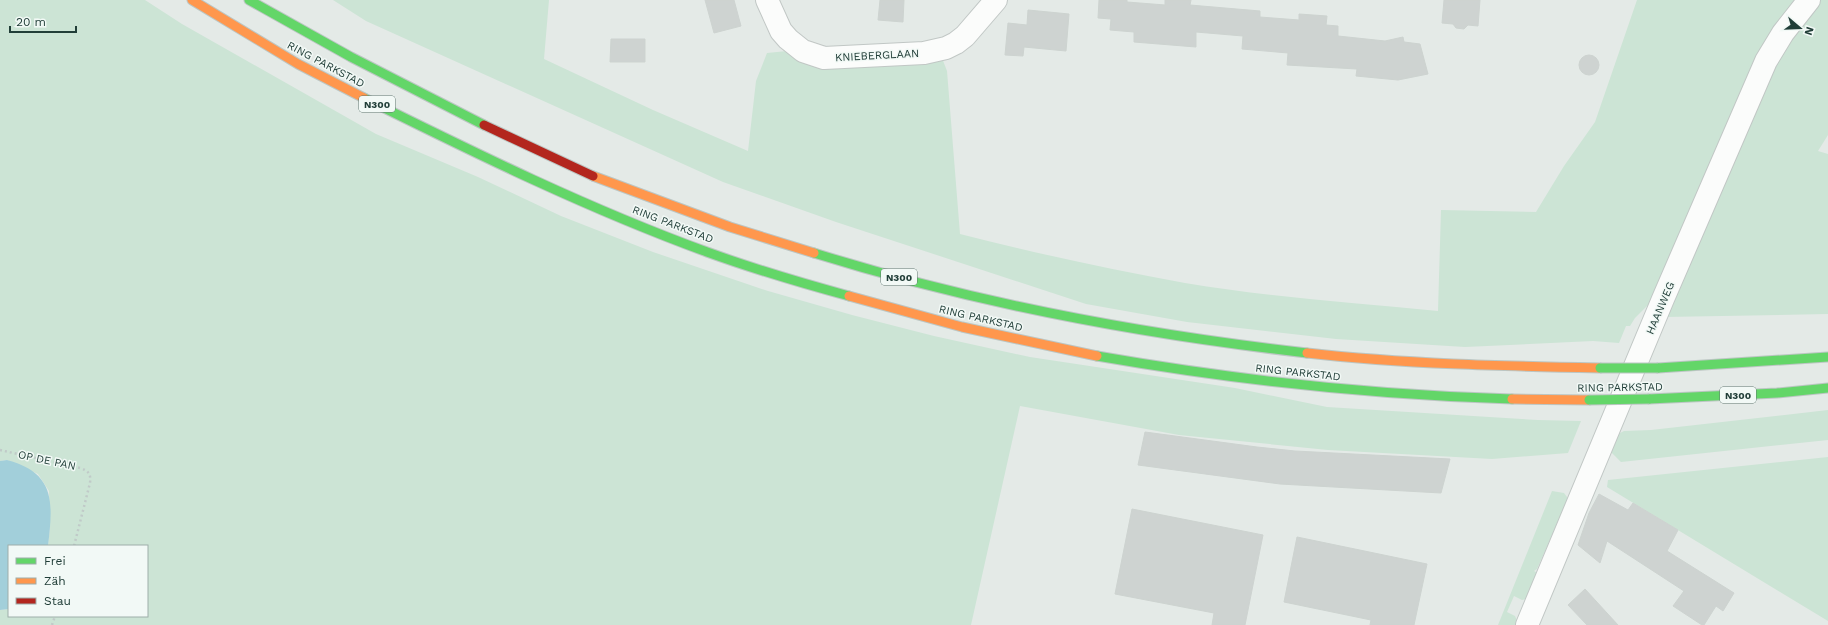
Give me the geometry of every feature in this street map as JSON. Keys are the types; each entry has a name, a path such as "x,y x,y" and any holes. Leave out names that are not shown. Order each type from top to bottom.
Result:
{"highway":[{"name":"RING PARKSTAD","path":"192,0 311,72 463,148 568,195 691,246 781,276 872,303 966,327 1045,345 1164,367 1269,382 1421,395 1590,400 1649,399 1763,394 1828,388"},
{"name":"RING PARKSTAD","path":"249,0 315,39 393,80 548,156 611,183 703,217 817,254 947,290 1067,317 1178,337 1270,350 1362,360 1538,368 1658,368 1828,357"}],"street":[{"name":"KNIEBERGLAAN","path":"768,0 781,30 788,39 803,51 824,58 924,53 941,50 956,43 965,36 996,0"},
{"name":"HAANWEG","path":"1527,625 1663,299 1766,61 1783,33 1809,0"}],"path":[{"name":"OP DE PAN","path":"0,450 80,468 89,472 90,483 74,545"}],"green space":[{"path":"0,0 145,0 182,24 376,134 478,177 561,216 653,252 768,291 852,315 934,336 1030,357 1235,388 1327,407 1538,420 1581,421 1568,453 1492,459 1328,450 1179,435 1020,406 971,625 0,625 0,610 8,609 8,617 148,617 148,545 48,545 50,527 49,491 38,474 7,460 0,461"},
{"path":"333,0 549,0 544,59 653,110 748,151 756,81 767,53 787,51 942,58 947,71 960,234 1016,248 1185,283 1280,296 1438,311 1441,210 1536,212 1564,166 1595,122 1637,0 1800,0 1656,297 1635,318 1630,326 1626,326 1619,343 1593,341 1465,347 1336,339 1187,322 1086,304 836,222 723,182 366,21"},
{"path":"1820,0 1828,0 1828,135 1818,151 1828,154 1828,314 1664,317 1783,49"},
{"path":"1828,410 1828,440 1621,462 1611,452 1618,434 1624,431 1651,430"},
{"path":"1828,457 1828,621 1607,487 1608,480"},
{"path":"1552,491 1564,493 1567,497 1567,501 1537,569 1534,571 1541,575 1531,598 1522,600 1514,596 1507,612 1515,616 1519,625 1498,625"}],"water":[{"path":"7,460 23,466 35,473 43,482 48,492 51,516 48,545 8,545 8,609 0,610 0,461"}],"building":[{"path":"705,0 734,0 741,26 714,33"},
{"path":"880,0 904,0 903,22 878,20"},
{"path":"1099,0 1127,0 1127,2 1165,5 1165,0 1191,0 1190,5 1260,11 1260,17 1299,20 1299,14 1327,16 1326,25 1338,26 1338,36 1385,41 1403,37 1404,42 1420,44 1428,74 1398,80 1356,76 1357,69 1287,65 1288,53 1242,49 1243,36 1196,32 1196,47 1134,42 1134,32 1110,30 1111,19 1098,18"},
{"path":"1444,0 1480,0 1478,26 1468,25 1464,29 1456,28 1453,24 1442,23"},
{"path":"1028,10 1069,14 1066,51 1024,47 1023,56 1005,55 1008,23 1027,25"},
{"path":"611,39 645,39 645,62 610,62"},
{"path":"1589,55 1596,58 1599,65 1596,72 1589,75 1582,72 1579,65 1582,58"},
{"path":"1145,432 1295,451 1450,459 1441,493 1280,484 1138,465"},
{"path":"1599,494 1628,510 1633,503 1678,530 1667,551 1734,593 1723,611 1716,606 1704,625 1702,625 1673,606 1684,591 1607,541 1600,563 1578,545 1589,513"},
{"path":"1132,509 1263,535 1245,625 1212,625 1214,613 1115,594"},
{"path":"1297,537 1427,564 1414,625 1370,625 1371,620 1284,602"},
{"path":"1585,589 1618,625 1587,625 1568,605"}],"traffic: fast":[{"path":"249,0 351,57 484,125"},
{"path":"364,98 491,160 620,218 725,258 778,276 849,296"},
{"path":"814,253 935,287 1058,315 1182,336 1307,353"},
{"path":"1097,356 1149,365 1304,385 1408,394 1512,399"},
{"path":"1658,368 1828,357"},
{"path":"1600,368 1658,368"},
{"path":"1649,399 1777,393 1828,388"},
{"path":"1589,400 1649,399"}],"traffic: slow":[{"path":"192,0 298,64 364,98"},
{"path":"593,176 730,227 814,253"},
{"path":"849,296 962,327 1097,356"},
{"path":"1307,353 1417,362 1600,368"},
{"path":"1512,399 1589,400"}],"traffic: jam":[{"path":"484,125 593,176"}]}
